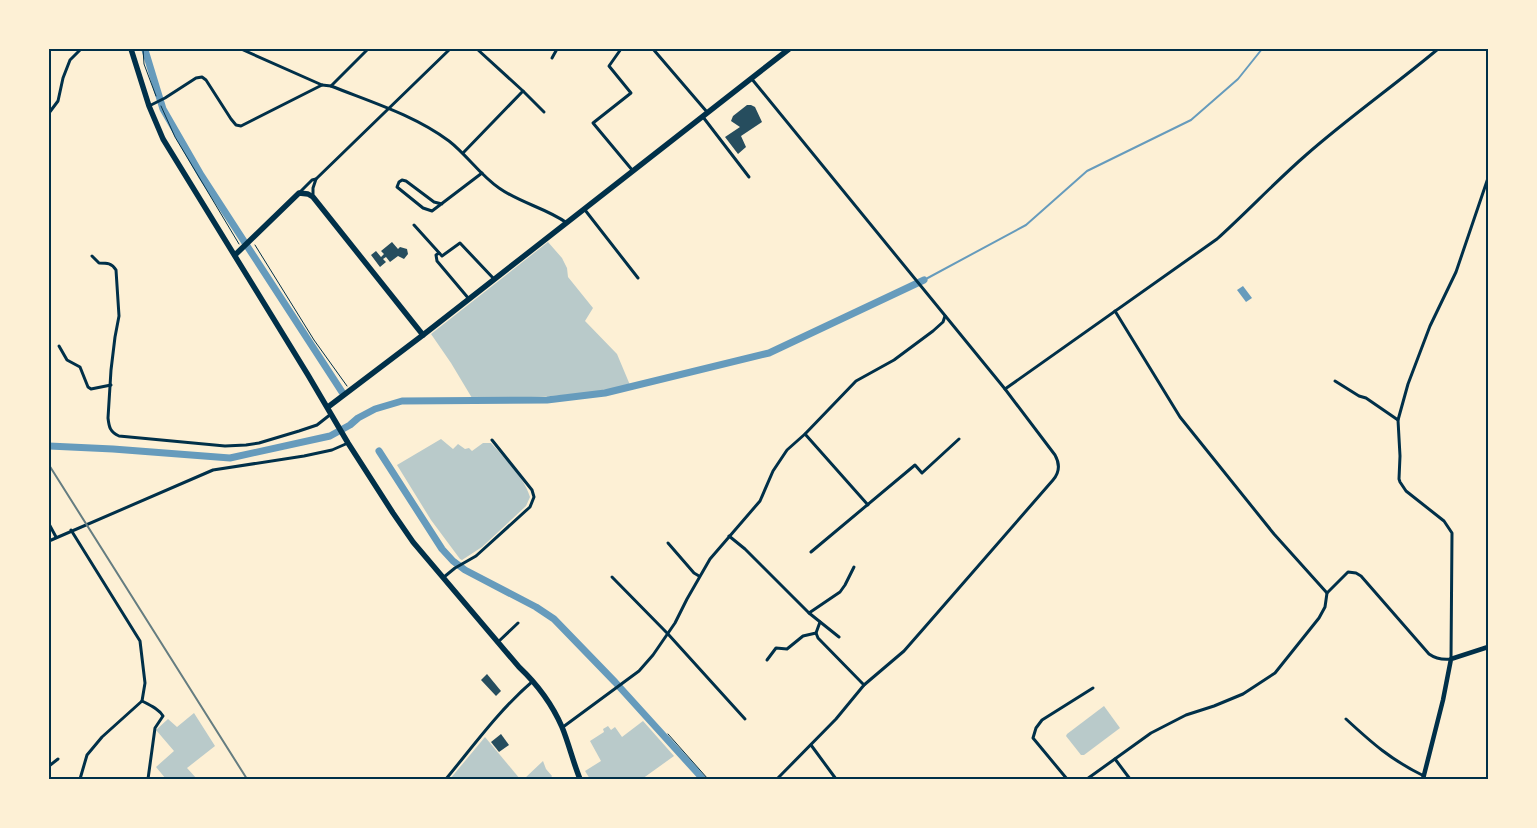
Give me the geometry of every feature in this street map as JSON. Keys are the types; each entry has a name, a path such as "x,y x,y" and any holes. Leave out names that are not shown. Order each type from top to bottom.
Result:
{"main road":[{"path":"131,49 164,139 347,441 413,542 533,681 546,699 562,727 580,779"},
{"path":"328,407 350,392 567,223 785,50"},
{"path":"235,255 299,193 308,194 313,197 423,335"}],"street":[{"path":"49,113 58,101 63,78 70,60 82,49"},
{"path":"241,49 322,85 332,86 412,119 449,141 497,188 525,203 557,216 567,223"},
{"path":"332,86 368,49"},
{"path":"299,193 312,180 316,179 450,49"},
{"path":"476,49 544,112"},
{"path":"552,58 557,49"},
{"path":"621,49 609,66 631,93 593,123 633,171"},
{"path":"653,49 705,114 749,177"},
{"path":"1005,389 1217,239 1304,156 1438,49"},
{"path":"152,104 166,98 196,78 202,77 206,80 231,119 236,125 241,126 322,85"},
{"path":"751,78 1005,389 1055,454 1059,462 1057,474 904,651 864,685 836,718 777,779"},
{"path":"463,153 523,91"},
{"path":"442,204 434,202 406,181 402,180 397,187 428,211 432,211 442,204 482,173"},
{"path":"1346,719 1383,752 1424,778 1451,659 1452,532 1444,521 1406,491 1400,482 1398,420 1408,384 1430,326 1456,272 1488,178"},
{"path":"313,197 312,188 316,179"},
{"path":"584,209 638,278"},
{"path":"414,225 442,256 460,244 494,278"},
{"path":"439,253 436,255 437,261 469,299"},
{"path":"92,256 99,263 114,265 116,270 119,316 115,337 108,425 113,433 119,436 246,446 317,425 332,415"},
{"path":"1115,311 1180,417 1274,534 1327,593"},
{"path":"562,727 639,671 653,655 675,623 710,559 760,502 773,471 787,450 856,382 894,360 933,331 943,322 945,316"},
{"path":"59,346 67,360 80,367 88,387 92,389 111,386"},
{"path":"1335,381 1359,396 1366,398 1398,420"},
{"path":"805,434 868,504"},
{"path":"811,552 915,466 922,473 959,439"},
{"path":"444,578 462,563 476,556 509,528 534,502 532,490 492,440"},
{"path":"49,541 70,530 212,470 332,450 347,441"},
{"path":"49,524 56,537"},
{"path":"70,530 140,642 145,683 142,701 127,716 112,727 90,750 80,779"},
{"path":"729,536 745,549 809,613 839,637"},
{"path":"668,543 694,573 699,576"},
{"path":"809,613 840,592 854,567"},
{"path":"1087,779 1151,733 1186,715 1243,694 1275,672 1319,618 1327,593 1346,574 1352,572 1359,574 1433,657 1443,660 1451,659 1488,646"},
{"path":"612,577 668,634 745,720"},
{"path":"820,622 816,633 818,638 864,685"},
{"path":"498,642 518,623"},
{"path":"766,660 776,648 787,648 803,636 816,633"},
{"path":"446,779 506,706 533,681"},
{"path":"1067,779 1033,738 1036,728 1042,720 1093,688"},
{"path":"142,701 153,706 163,716 154,728 148,779"},
{"path":"811,745 836,779"},
{"path":"49,766 58,758"},
{"path":"1115,759 1130,779"}],"path":[{"path":"143,49 144,64 155,94 175,137 242,248"},
{"path":"251,240 314,340 350,392"},
{"path":"668,734 708,779"}],"shaded area":[{"path":"548,242 562,258 567,268 568,277 593,308 585,321 617,354 630,385 571,394 472,398 431,334"},
{"path":"441,439 453,449 458,444 472,451 483,443 491,443 519,475 530,497 526,506 482,547 462,560 431,520 397,465"},
{"path":"1104,706 1120,728 1084,755 1081,755 1066,736"},
{"path":"194,713 215,746 187,768 197,779 166,779 156,767 174,751 156,730 168,719 177,727"},
{"path":"643,721 674,756 642,779 590,779 585,771 601,761 590,741 604,732 603,729 608,726 611,730 615,727 622,737"},
{"path":"485,737 520,779 450,779"},
{"path":"543,761 546,769 552,776 550,779 524,779"}],"water":[{"path":"1243,286 1252,298 1246,302 1237,290"}],"building":[{"path":"747,105 755,107 762,122 741,136 746,147 738,154 725,137 740,127 731,121 733,116"},
{"path":"392,242 398,249 400,247 407,249 408,254 404,259 398,256 390,262 386,257 383,259 386,262 380,267 371,255 376,251 381,257 384,254 381,251"},
{"path":"487,674 501,691 496,696 481,680"},
{"path":"501,734 509,745 499,752 491,742"}],"waterway":[{"path":"146,49 163,109 201,175 342,392"},
{"path":"924,280 1026,225 1087,171 1191,120 1238,79 1262,49"},
{"path":"49,446 230,458 330,436 375,409 402,401 547,400 605,393 769,353 924,280"},
{"path":"379,451 442,549 453,561 465,570 536,607 554,619 615,682 703,779"}],"railway":[{"path":"49,465 247,779"}]}
